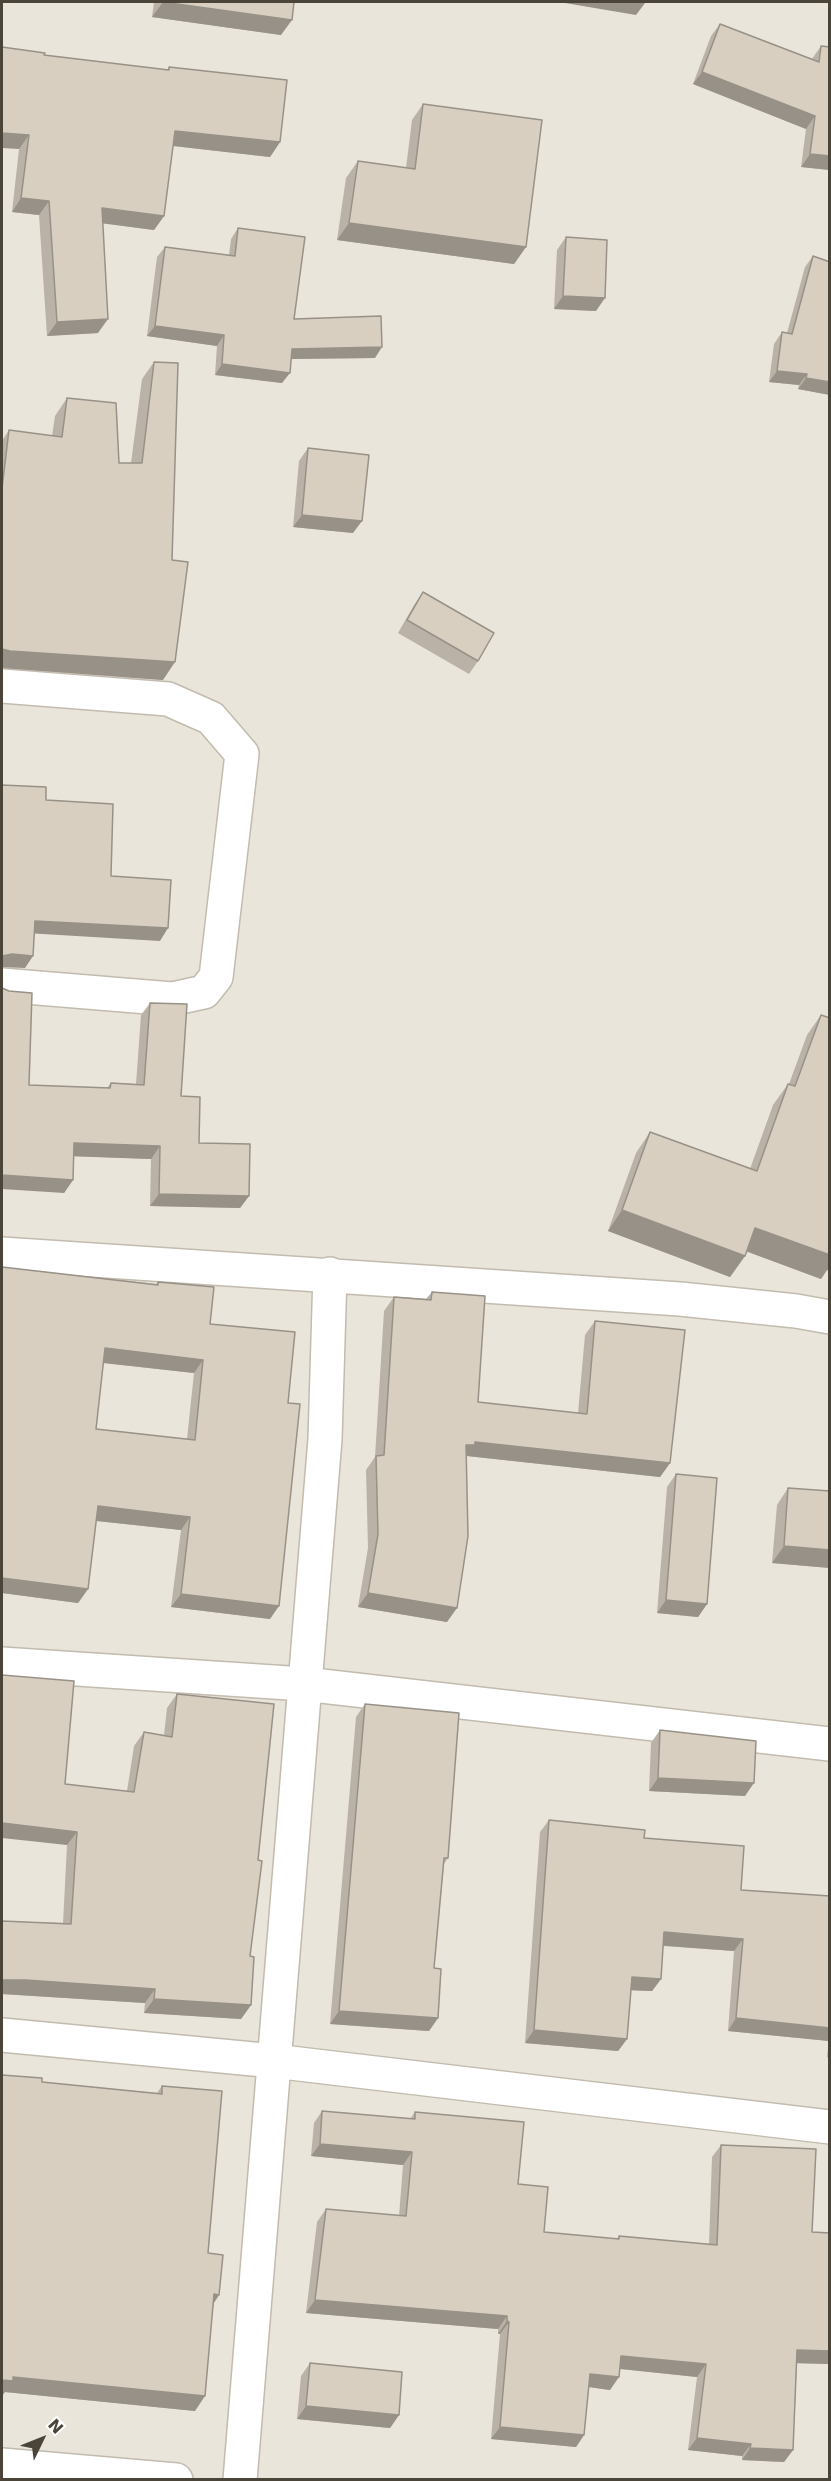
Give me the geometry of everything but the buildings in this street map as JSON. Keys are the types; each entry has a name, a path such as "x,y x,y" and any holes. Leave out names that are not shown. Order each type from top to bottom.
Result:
{"street":[{"path":"2,686 168,699 211,718 242,754 216,977 204,992 172,999 2,985"},
{"path":"2,1254 680,1299 796,1311 830,1317"},
{"path":"240,2480 325,1439 330,1274"},
{"path":"2,1664 304,1684 830,1744"},
{"path":"2,2035 274,2061 830,2127"},
{"path":"2,2465 176,2480"}],"shaded area":[{"path":"2,2 829,2 829,2479 2,2479"}]}
